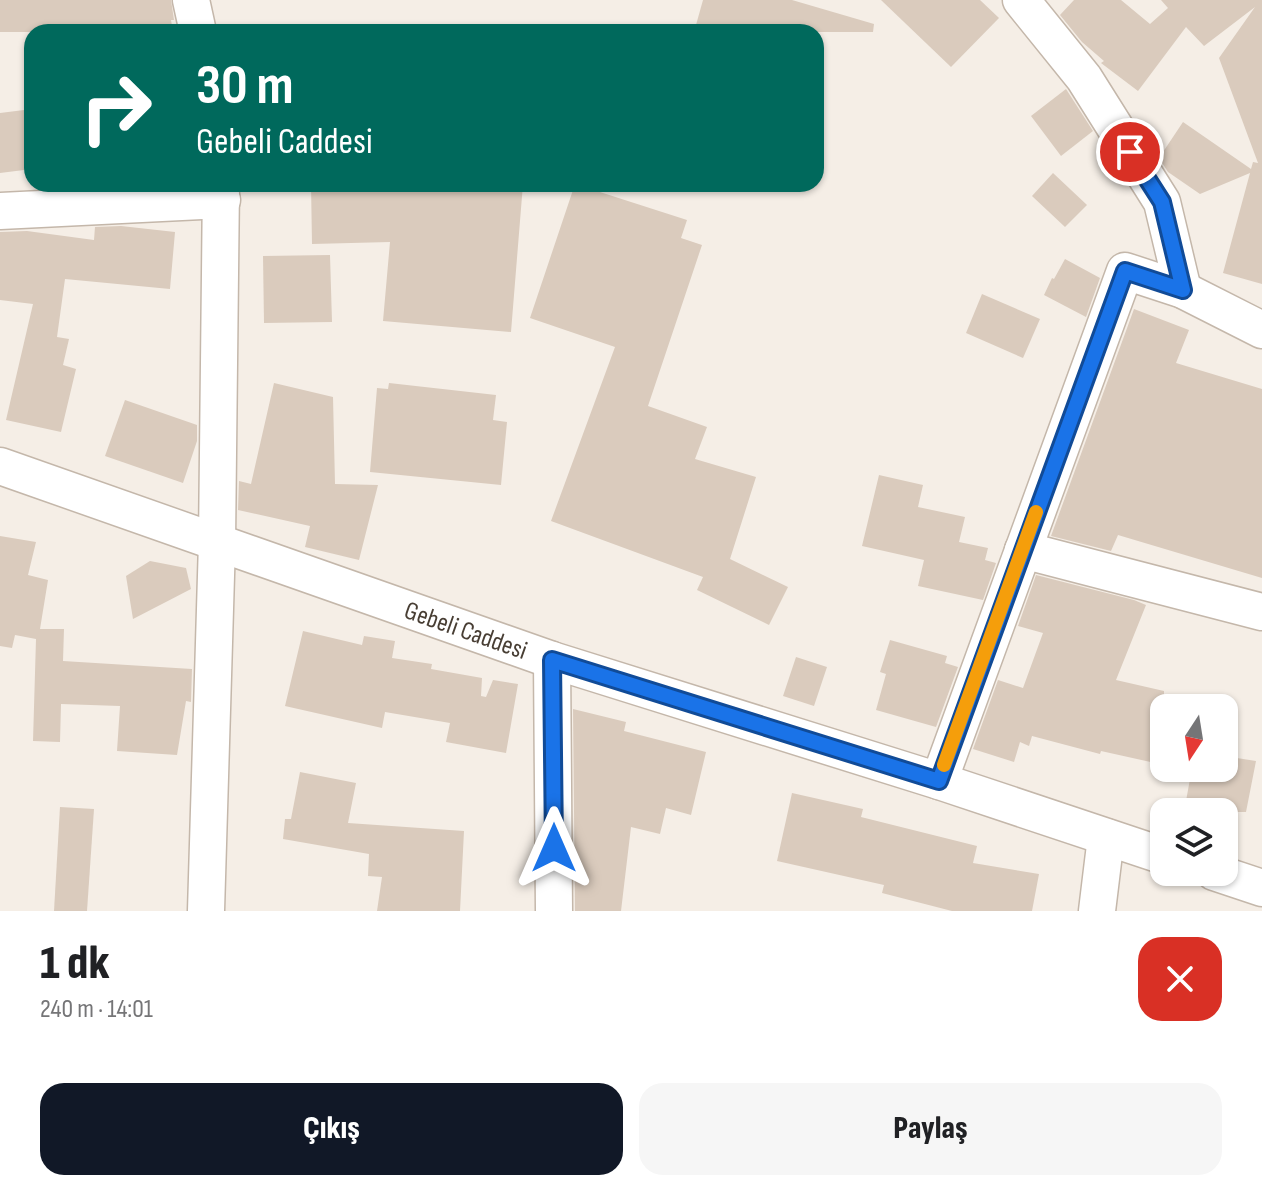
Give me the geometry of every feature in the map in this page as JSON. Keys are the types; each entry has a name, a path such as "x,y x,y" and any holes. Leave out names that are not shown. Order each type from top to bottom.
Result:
{"street":[{"path":"191,0 196,24"},
{"path":"1021,0 1084,78 1162,202 1183,290"},
{"path":"0,211 221,192 217,542 206,911"},
{"path":"939,781 1125,271 1183,290 1262,330"},
{"name":"Gebeli Caddesi","path":"0,466 552,660 939,781 1150,851"},
{"path":"1023,550 1262,612"},
{"path":"552,660 554,911"},
{"path":"1097,911 1106,837"},
{"path":"1238,880 1262,888"}],"building":[{"path":"0,0 171,0 174,20 171,20 172,24 24,24 24,32 0,32"},
{"path":"703,0 792,0 874,24 873,32 824,32 824,24 696,24"},
{"path":"881,0 980,0 999,18 951,67"},
{"path":"1074,0 1121,0 1150,24 1168,8 1161,0 1262,0 1262,284 1223,273 1250,173 1200,194 1168,172 1159,158 1183,122 1251,169 1253,162 1258,163 1219,58 1255,7 1204,46 1186,27 1138,91 1101,63 1104,61 1082,42 1060,15"},
{"path":"1066,89 1093,131 1061,156 1031,116"},
{"path":"24,110 24,170 0,173 0,113"},
{"path":"1053,173 1087,205 1065,227 1032,196"},
{"path":"311,192 522,192 511,332 383,321 390,242 312,244"},
{"path":"572,192 600,192 687,220 681,238 702,245 648,406 707,427 695,459 756,477 730,559 788,587 769,625 697,590 703,577 551,521 615,347 530,318"},
{"path":"121,226 175,232 170,289 65,279 57,337 69,339 63,365 76,369 61,432 6,420 33,304 0,300 0,232 27,231 94,240 95,227"},
{"path":"330,255 332,322 264,323 263,256"},
{"path":"1065,259 1100,278 1086,317 1044,295"},
{"path":"982,294 1040,319 1023,358 966,333"},
{"path":"1134,309 1189,330 1176,363 1262,389 1262,578 1118,535 1111,551 1051,536"},
{"path":"274,383 333,397 335,484 378,485 359,560 305,547 310,526 238,510 239,481 251,484"},
{"path":"389,383 496,395 493,420 507,422 501,485 370,472 377,388 388,389"},
{"path":"125,400 197,425 197,441 183,483 105,456"},
{"path":"879,475 923,485 918,507 965,517 959,542 988,548 985,560 996,563 983,600 918,586 924,560 862,546"},
{"path":"0,536 36,542 28,575 48,580 40,629 64,629 63,661 192,669 191,702 186,701 177,755 117,751 120,706 61,704 60,742 33,741 36,639 15,635 12,648 0,646"},
{"path":"150,561 186,568 191,589 133,619 126,576"},
{"path":"1036,575 1146,605 1116,680 1164,691 1164,694 1150,694 1150,762 1101,751 1100,754 1032,736 1029,746 1020,742 1014,762 973,749 998,680 1023,688 1043,633 1018,626"},
{"path":"303,631 362,645 364,636 395,641 392,658 432,664 431,669 482,678 481,696 486,697 493,680 518,684 506,753 446,742 450,723 385,712 382,728 285,706"},
{"path":"890,640 947,656 945,663 958,667 936,727 876,710 886,674 880,672"},
{"path":"796,657 827,667 814,706 783,696"},
{"path":"573,709 626,722 624,731 706,752 691,815 666,808 660,834 631,827 621,911 575,911"},
{"path":"1238,758 1256,761 1246,812 1238,812 1238,798 1187,798 1189,782 1238,782"},
{"path":"300,772 356,783 348,823 464,831 460,911 377,911 382,877 368,876 369,854 283,839 285,819 291,819"},
{"path":"792,793 863,809 861,817 977,846 973,863 1039,874 1032,911 952,911 882,893 884,885 777,861"},
{"path":"60,807 94,809 87,911 54,911"}],"slow traffic":[{"path":"944,765 1036,512"}],"route":[{"path":"554,848 552,660 939,781 1125,271 1183,290 1162,202 1130,152"}]}
